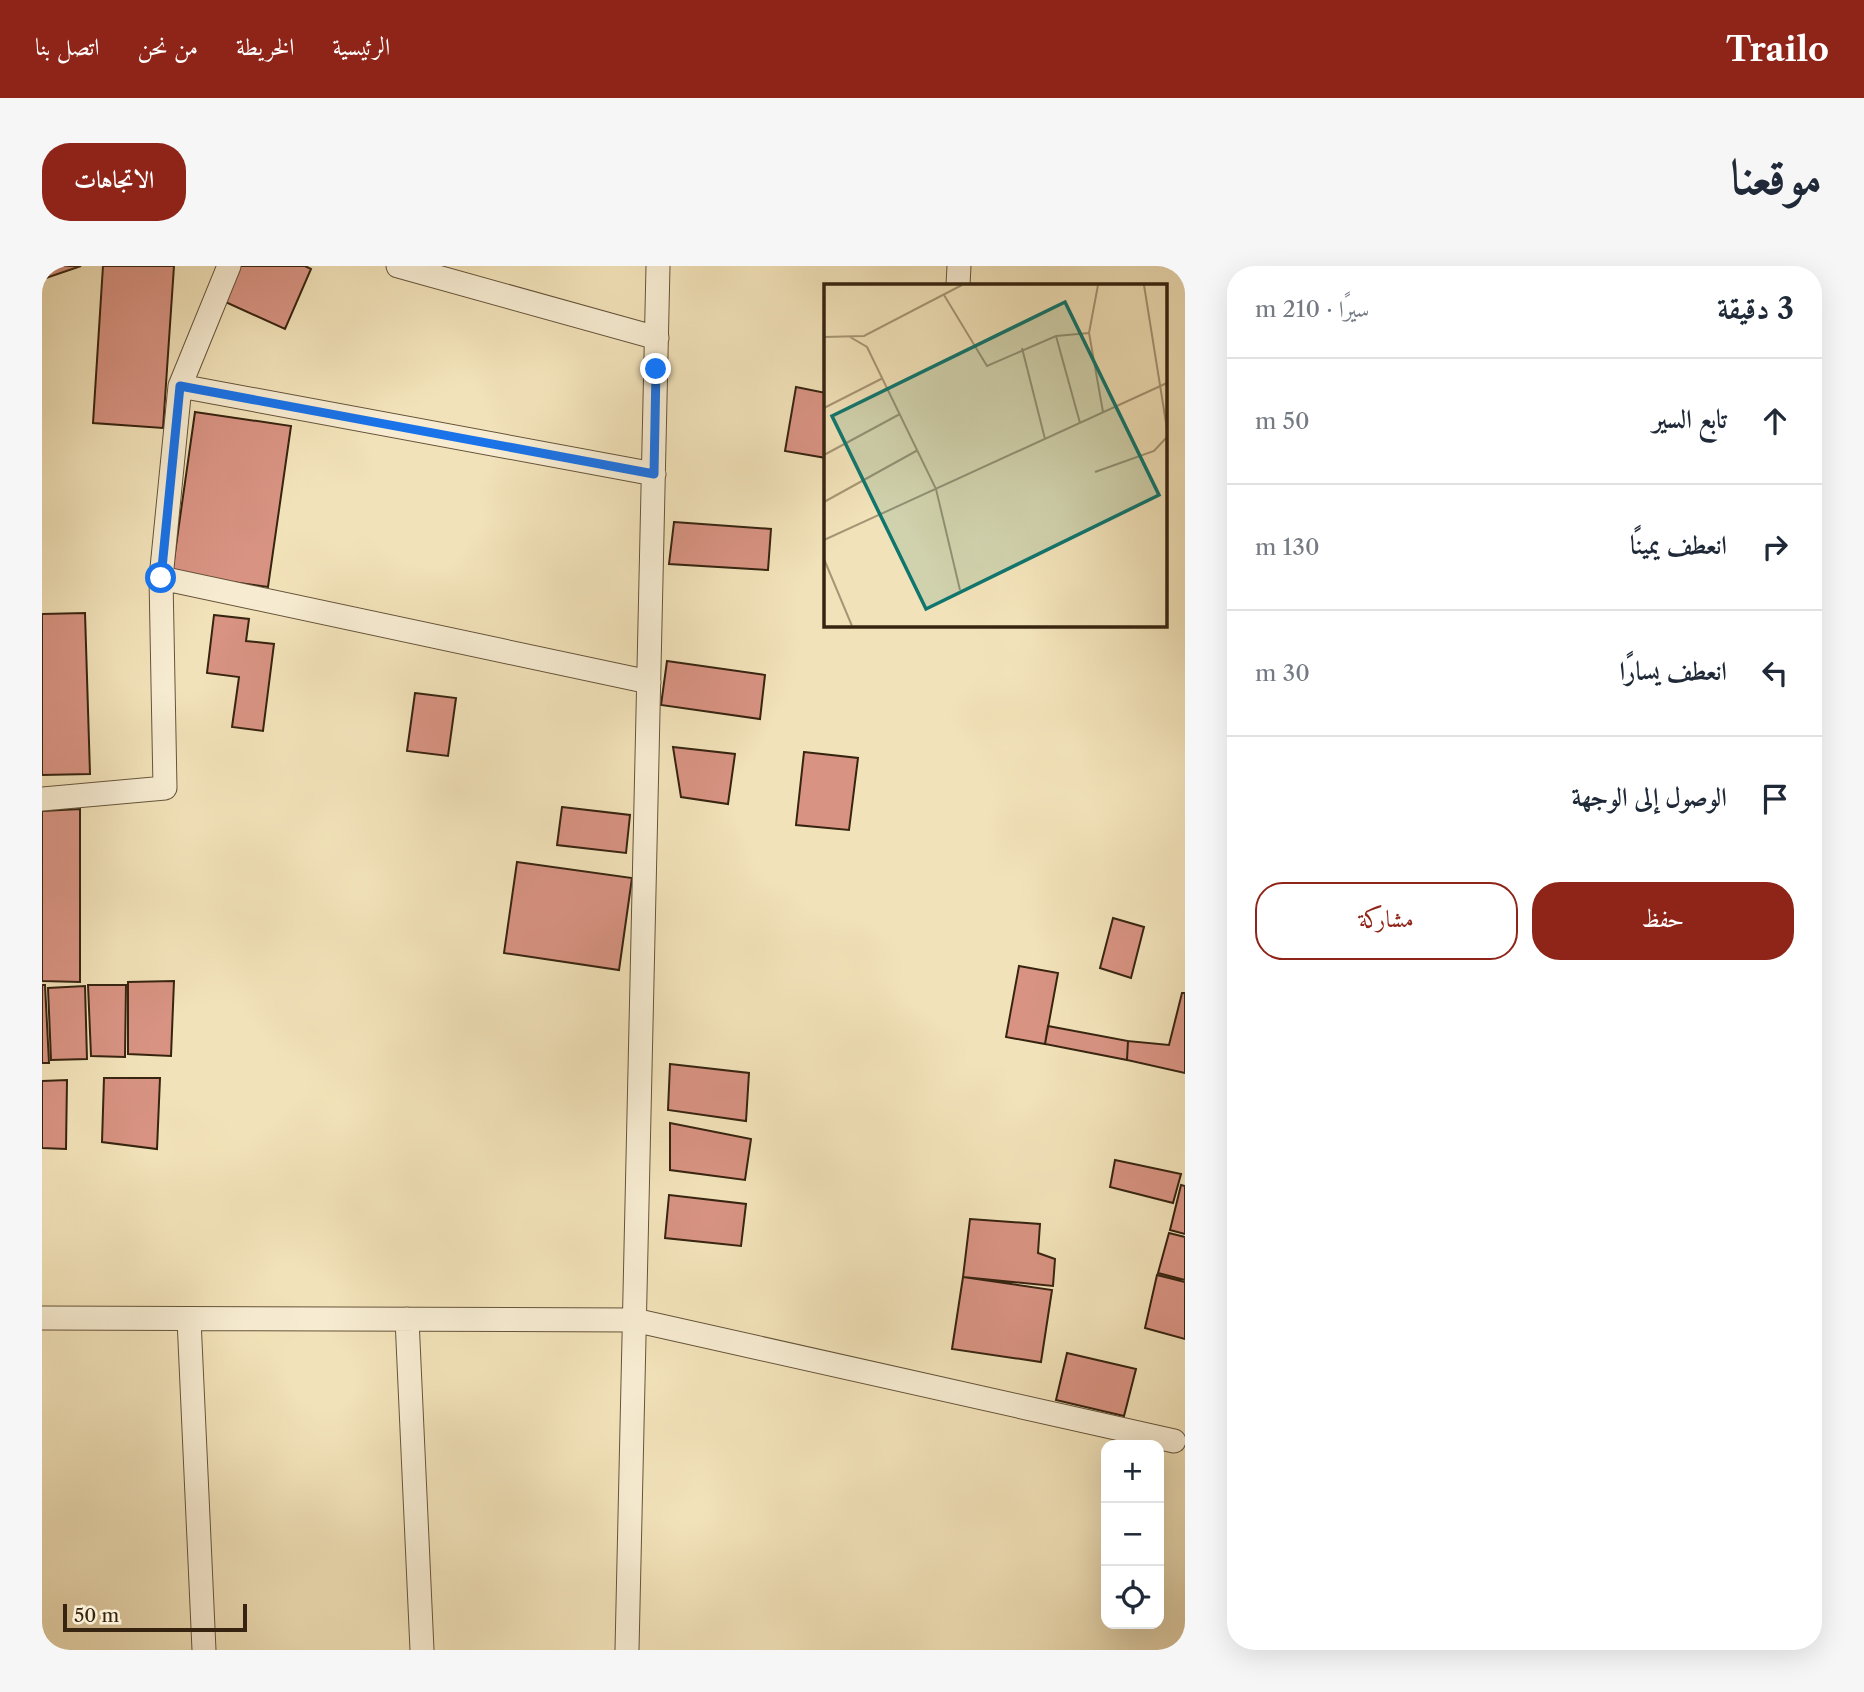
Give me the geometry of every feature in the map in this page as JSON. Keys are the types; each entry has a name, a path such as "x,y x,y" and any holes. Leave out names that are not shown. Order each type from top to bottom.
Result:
{"street":[{"path":"42,799 165,788 161,578 180,386 229,266"},
{"path":"398,266 657,338"},
{"path":"626,1650 658,266"},
{"path":"958,284 959,266"},
{"path":"180,386 654,474"},
{"path":"161,578 649,682"},
{"path":"42,1318 634,1320 1174,1441"},
{"path":"189,1319 204,1650"},
{"path":"407,1319 422,1650"}],"building":[{"path":"42,266 81,266 46,278"},
{"path":"103,266 174,266 163,428 93,423"},
{"path":"236,266 305,266 311,269 285,329 221,300"},
{"path":"796,387 824,393 824,458 785,451"},
{"path":"195,412 291,426 268,587 172,574"},
{"path":"674,522 771,529 768,570 669,564"},
{"path":"85,613 90,774 42,775 42,614"},
{"path":"214,615 249,619 246,641 274,644 263,731 232,727 239,677 207,673"},
{"path":"667,661 765,675 760,719 661,705"},
{"path":"415,693 456,698 448,756 407,751"},
{"path":"673,747 735,754 728,804 681,797"},
{"path":"804,752 858,758 849,830 796,825"},
{"path":"562,807 630,815 626,853 557,845"},
{"path":"80,809 80,982 42,981 42,811"},
{"path":"517,862 632,878 619,970 504,953"},
{"path":"1113,918 1144,927 1131,978 1100,968"},
{"path":"1019,966 1058,973 1045,1044 1006,1037"},
{"path":"174,981 171,1056 128,1054 128,982"},
{"path":"42,985 45,985 49,1063 42,1063"},
{"path":"88,985 126,985 125,1057 91,1056"},
{"path":"85,986 87,1059 51,1060 48,988"},
{"path":"1182,993 1185,993 1185,1073 1127,1060 1128,1041 1169,1045"},
{"path":"1048,1026 1128,1041 1127,1060 1045,1044"},
{"path":"670,1064 749,1073 746,1121 668,1110"},
{"path":"104,1078 160,1078 157,1149 102,1142"},
{"path":"67,1080 66,1149 42,1148 42,1081"},
{"path":"670,1123 751,1139 745,1180 670,1170"},
{"path":"1115,1160 1181,1174 1173,1203 1110,1187"},
{"path":"1181,1185 1185,1186 1185,1234 1170,1230"},
{"path":"669,1195 746,1204 741,1246 665,1238"},
{"path":"970,1219 1040,1224 1038,1253 1055,1259 1053,1286 963,1277"},
{"path":"1169,1233 1185,1237 1185,1280 1158,1273"},
{"path":"1157,1275 1185,1282 1185,1339 1145,1328"},
{"path":"963,1277 1052,1290 1041,1362 952,1349"},
{"path":"1067,1353 1136,1369 1124,1416 1056,1400"}],"route":[{"path":"161,578 180,386 654,474 656,369"}]}
